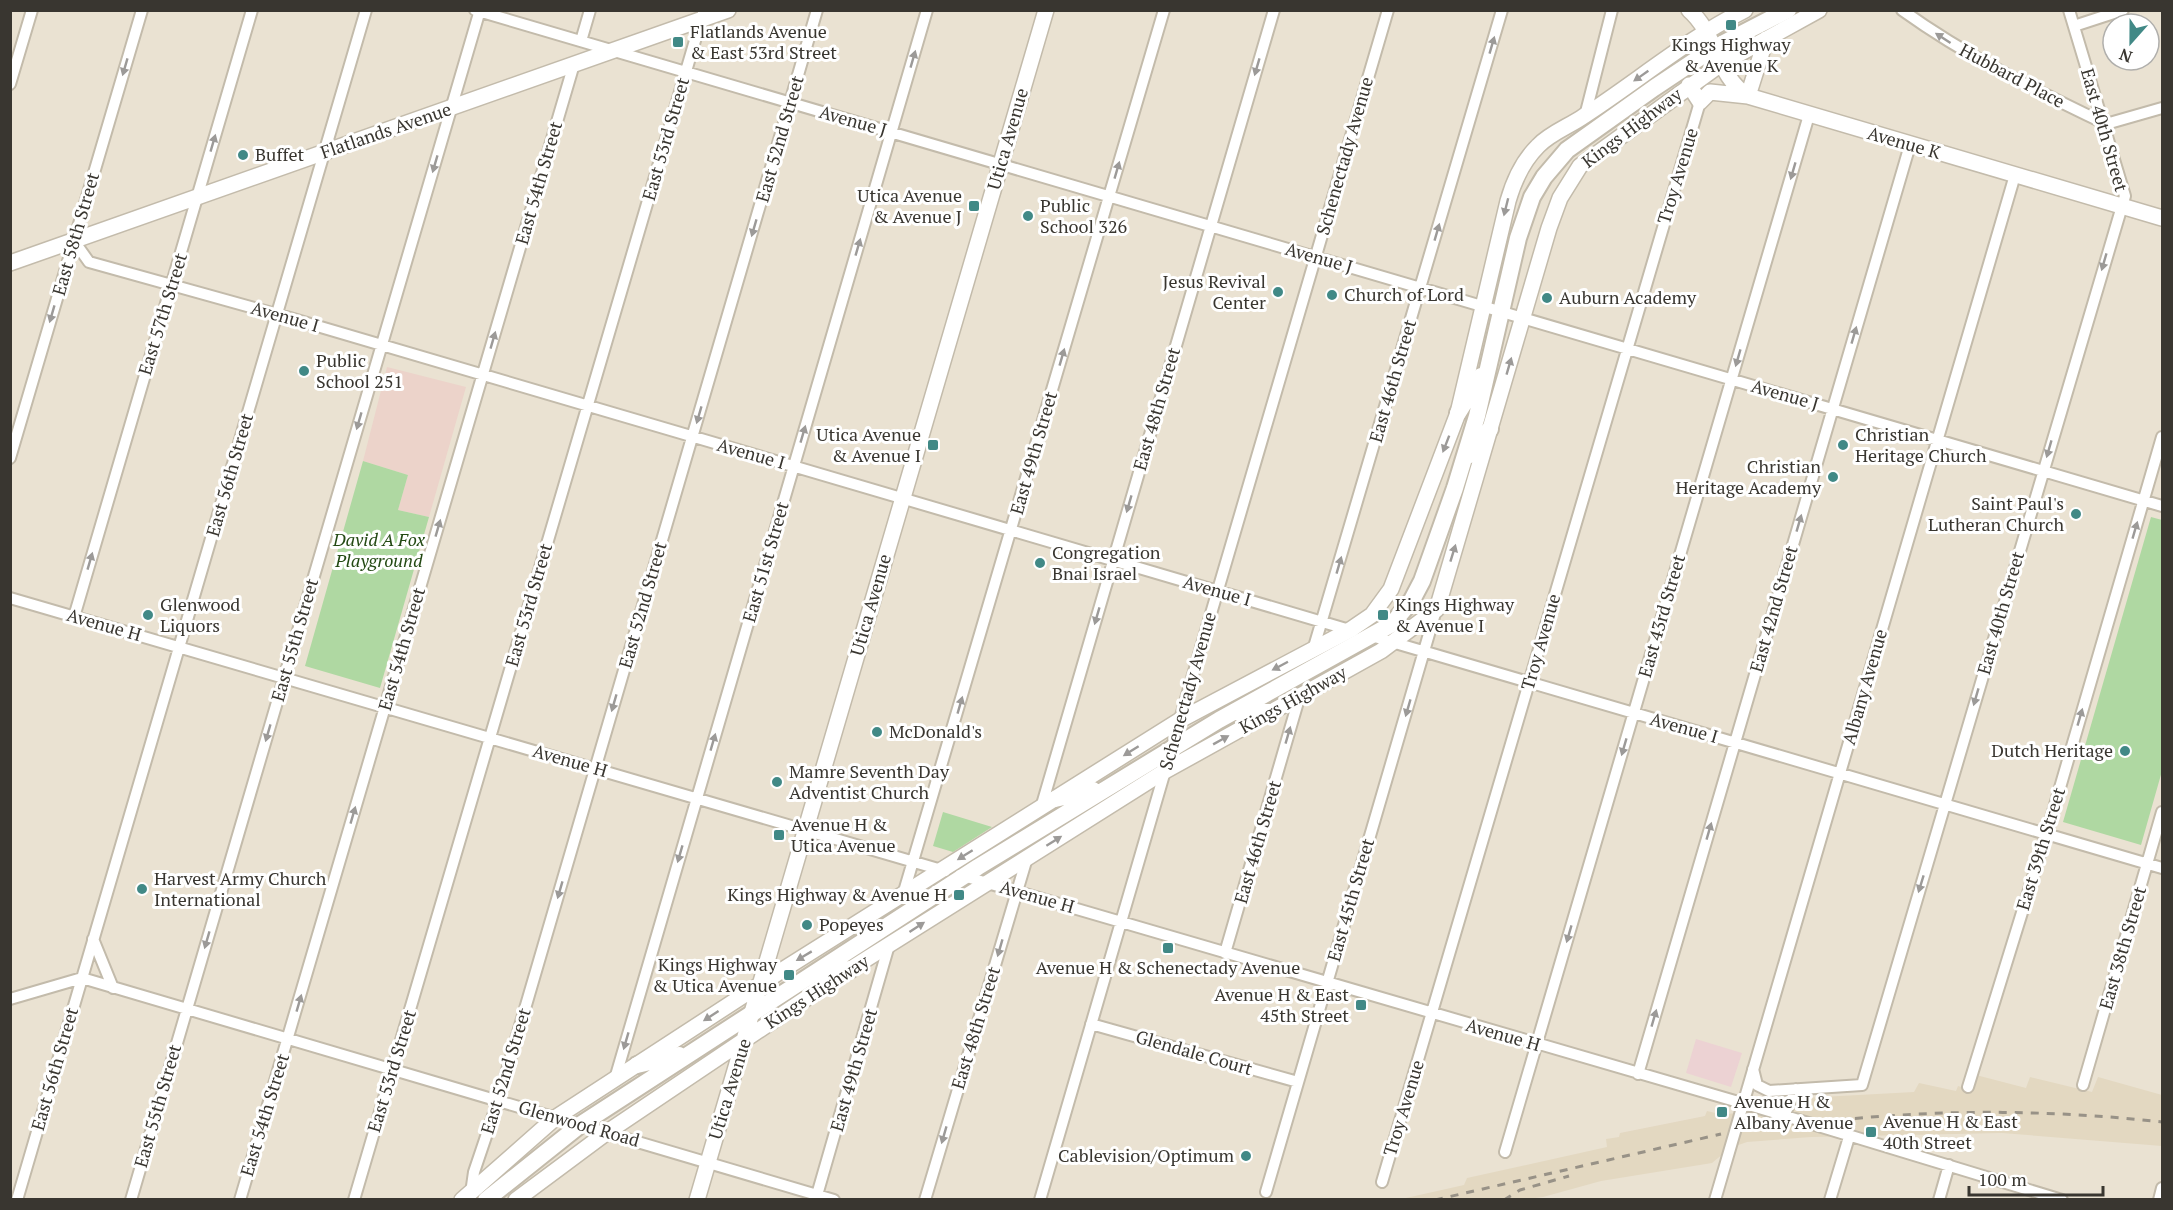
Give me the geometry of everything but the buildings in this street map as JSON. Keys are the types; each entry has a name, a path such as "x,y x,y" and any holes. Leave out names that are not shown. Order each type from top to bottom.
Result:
{"main road":[{"name":"Kings Highway","path":"472,1197 752,1012 1108,786 1233,712 1392,624 1412,600 1422,581 1462,466 1524,217 1532,197 1554,163 1581,140 1788,10"},
{"path":"1458,413 1488,365"},
{"path":"1462,466 1490,429"},
{"path":"1233,712 1271,712"},
{"path":"1048,803 1108,786"},
{"path":"812,975 851,969"},
{"path":"637,1065 692,1052"}],"street":[{"path":"10,84 32,10"},
{"name":"East 58th Street","path":"10,458 142,10"},
{"name":"East 57th Street","path":"74,617 252,10"},
{"name":"East 56th Street","path":"16,1200 366,10"},
{"path":"581,41 590,10"},
{"name":"Flatlands Avenue","path":"10,263 614,51 702,15 728,10"},
{"name":"East 52nd Street","path":"472,1197 474,1172 498,1101 817,10"},
{"name":"East 51st Street","path":"615,1079 927,10"},
{"name":"Utica Avenue","path":"697,1200 1046,10"},
{"name":"East 49th Street","path":"903,895 1164,10"},
{"name":"East 48th Street","path":"1048,803 1113,560 1274,10"},
{"name":"Schenectady Avenue","path":"1040,1200 1388,10"},
{"name":"East 46th Street","path":"1314,647 1502,10"},
{"path":"1585,116 1612,10"},
{"name":"Avenue K","path":"1689,10 1707,32 1737,90 1748,96 2163,219"},
{"name":"Kings Highway","path":"472,1197 555,1118 760,984 1180,720 1314,647 1350,630 1372,615 1391,589 1458,413 1515,179 1526,159 1540,143 1585,116 1707,32 1745,10"},
{"name":"Kings Highway","path":"516,1200 606,1133 851,969 1165,771 1394,642 1437,609 1548,228 1560,198 1580,166 1689,85 1718,56 1766,39 1820,10"},
{"name":"Hubbard Place","path":"1902,10 2003,74 2106,124"},
{"name":"East 40th Street","path":"1753,1069 1757,1085 1762,1089 1862,1085 2120,206 2125,196 2106,124 2069,10"},
{"path":"2074,26 2123,10"},
{"name":"Avenue J","path":"478,11 2163,506"},
{"name":"East 55th Street","path":"131,1200 478,11"},
{"name":"East 53rd Street","path":"354,1200 702,15"},
{"path":"1689,85 1700,102 1710,92 1748,96 1766,39"},
{"name":"East 54th Street","path":"240,1200 574,64"},
{"name":"Troy Avenue","path":"1382,1182 1700,102"},
{"path":"2106,124 2163,108"},
{"name":"East 43rd Street","path":"1505,1152 1809,115"},
{"name":"East 42nd Street","path":"1638,1074 1910,145"},
{"name":"Albany Avenue","path":"1715,1200 2015,175"},
{"name":"Avenue I","path":"74,241 89,262 277,314 2163,868"},
{"name":"East 39th Street","path":"1968,1087 2046,834 2163,437"},
{"name":"Avenue H","path":"10,598 1784,1116 2062,1200"},
{"name":"East 45th Street","path":"1266,1192 1437,609"},
{"name":"East 46th Street","path":"1226,953 1300,695"},
{"name":"East 38th Street","path":"2083,1085 2163,812"},
{"name":"East 48th Street","path":"925,1200 1027,857"},
{"path":"93,938 112,988"},
{"name":"East 49th Street","path":"817,1195 889,945"},
{"path":"10,999 82,978"},
{"name":"Glenwood Road","path":"82,978 834,1200"},
{"name":"Glendale Court","path":"1091,1024 1298,1082"},
{"path":"1784,1116 1796,1089"},
{"path":"1830,1200 1849,1137"},
{"path":"1939,1200 1949,1165"},
{"path":"2159,1200 2163,1188"}],"shaded area":[{"path":"387,367 466,387 429,517 398,510 408,475 363,461"},
{"path":"1696,1039 1742,1053 1731,1087 1686,1073"},
{"path":"1976,1075 2026,1088 2030,1077 2092,1092 2098,1077 2162,1095 2162,1146 2002,1133 1811,1137 1747,1142 1730,1148 1712,1163 1601,1181 1543,1197 1519,1200 1397,1200 1464,1185 1467,1178 1607,1147 1606,1139 1619,1137 1620,1133 1705,1116 1707,1111 1724,1115 1759,1108 1800,1105 1803,1098 1914,1092 1919,1083 1956,1091 1958,1086 1971,1090"}],"green space":[{"name":"David A Fox Playground","path":"363,461 408,475 398,510 429,517 380,688 305,666"},
{"path":"2151,517 2162,520 2162,771 2141,845 2063,822"},
{"path":"943,812 992,827 953,852 933,846"}],"railway":[{"path":"1839,1120 1879,1116 2000,1112 2081,1115 2162,1122"},
{"path":"1435,1200 1721,1134"},
{"path":"1504,1200 1520,1190 1569,1176"}],"place":[{"name":"Kings Highway & Avenue K","path":"1731,25"},
{"name":"Flatlands Avenue & East 53rd Street","path":"678,42"},
{"name":"Buffet","path":"243,155"},
{"name":"Utica Avenue & Avenue J","path":"974,206"},
{"name":"Public School 326","path":"1028,216"},
{"name":"Jesus Revival Center","path":"1278,292"},
{"name":"Church of Lord","path":"1332,295"},
{"name":"Auburn Academy","path":"1547,298"},
{"name":"Public School 251","path":"304,371"},
{"name":"Utica Avenue & Avenue I","path":"933,445"},
{"name":"Christian Heritage Church","path":"1843,445"},
{"name":"Christian Heritage Academy","path":"1833,477"},
{"name":"Saint Paul's Lutheran Church","path":"2076,514"},
{"name":"Congregation Bnai Israel","path":"1040,563"},
{"name":"Glenwood Liquors","path":"148,615"},
{"name":"Kings Highway & Avenue I","path":"1383,615"},
{"name":"McDonald's","path":"877,732"},
{"name":"Dutch Heritage","path":"2125,751"},
{"name":"Mamre Seventh Day Adventist Church","path":"777,782"},
{"name":"Avenue H & Utica Avenue","path":"779,835"},
{"name":"Harvest Army Church International","path":"142,889"},
{"name":"Kings Highway & Avenue H","path":"959,895"},
{"name":"Popeyes","path":"807,925"},
{"name":"Avenue H & Schenectady Avenue","path":"1168,948"},
{"name":"Kings Highway & Utica Avenue","path":"789,975"},
{"name":"Avenue H & East 45th Street","path":"1361,1005"},
{"name":"Avenue H & Albany Avenue","path":"1722,1112"},
{"name":"Avenue H & East 40th Street","path":"1871,1132"},
{"name":"Cablevision/Optimum","path":"1246,1156"}]}
